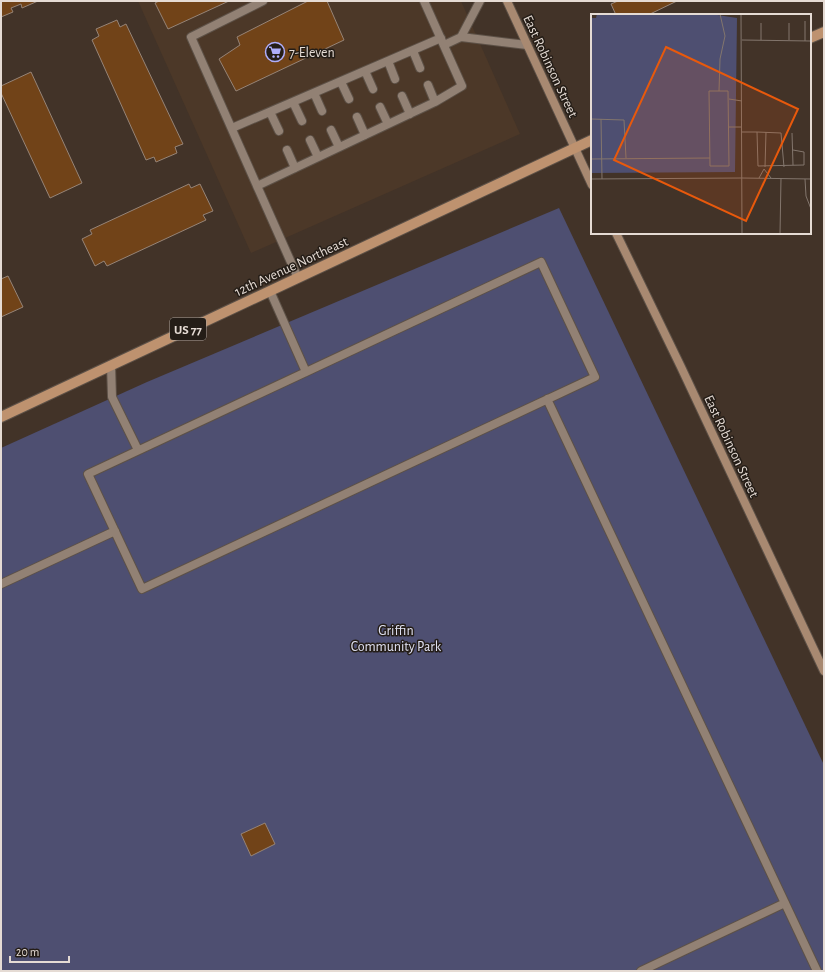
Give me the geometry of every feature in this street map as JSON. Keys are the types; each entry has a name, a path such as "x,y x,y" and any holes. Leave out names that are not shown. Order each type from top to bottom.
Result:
{"main road":[{"name":"East Robinson Street","path":"507,1 591,183"},
{"path":"811,38 824,32"},
{"name":"12th Avenue Northeast","path":"1,417 591,140"},
{"name":"East Robinson Street","path":"616,234 824,671"}],"lane":[{"path":"263,1 191,37 298,278"},
{"path":"257,186 436,102 462,86 424,1"},
{"path":"461,37 480,1"},
{"path":"232,128 388,61 442,42 461,37 527,45"},
{"path":"413,51 420,68"},
{"path":"388,61 395,79"},
{"path":"365,71 373,89"},
{"path":"341,82 349,100"},
{"path":"428,85 436,102"},
{"path":"314,94 322,111"},
{"path":"402,96 410,114"},
{"path":"293,102 302,121"},
{"path":"380,107 388,124"},
{"path":"270,112 278,131"},
{"path":"357,117 364,136"},
{"path":"331,130 339,147"},
{"path":"310,140 318,157"},
{"path":"287,150 295,168"},
{"path":"541,262 595,377 142,589 88,474 306,372 541,262"},
{"path":"270,291 306,372"},
{"path":"111,365 112,397 138,450"},
{"path":"547,399 817,971"},
{"path":"1,584 115,531"},
{"path":"641,971 785,904"}],"shaded area":[{"path":"138,1 461,1 520,134 251,253"}],"green space":[{"name":"Griffin Community Park","path":"559,208 824,765 824,971 1,971 1,448 147,382"}],"building":[{"path":"1,1 38,1 22,8 21,4 11,8 13,12 1,17"},
{"path":"159,1 229,1 168,29 155,3"},
{"name":"7-Eleven","path":"308,1 327,1 344,40 236,91 219,59 240,45 237,37"},
{"path":"618,1 677,1 650,14 616,14 611,4"},
{"path":"117,20 120,27 126,24 183,144 175,147 177,153 156,162 154,157 146,160 92,40 99,36 96,29"},
{"path":"31,72 82,183 50,198 1,93 1,86"},
{"path":"189,184 191,188 200,184 213,211 203,215 206,220 107,266 104,261 95,266 82,239 92,234 90,230"},
{"path":"8,276 23,307 1,317 1,279"},
{"path":"265,823 275,844 251,856 241,834"}],"place":[{"name":"7-Eleven","path":"275,52"}]}
